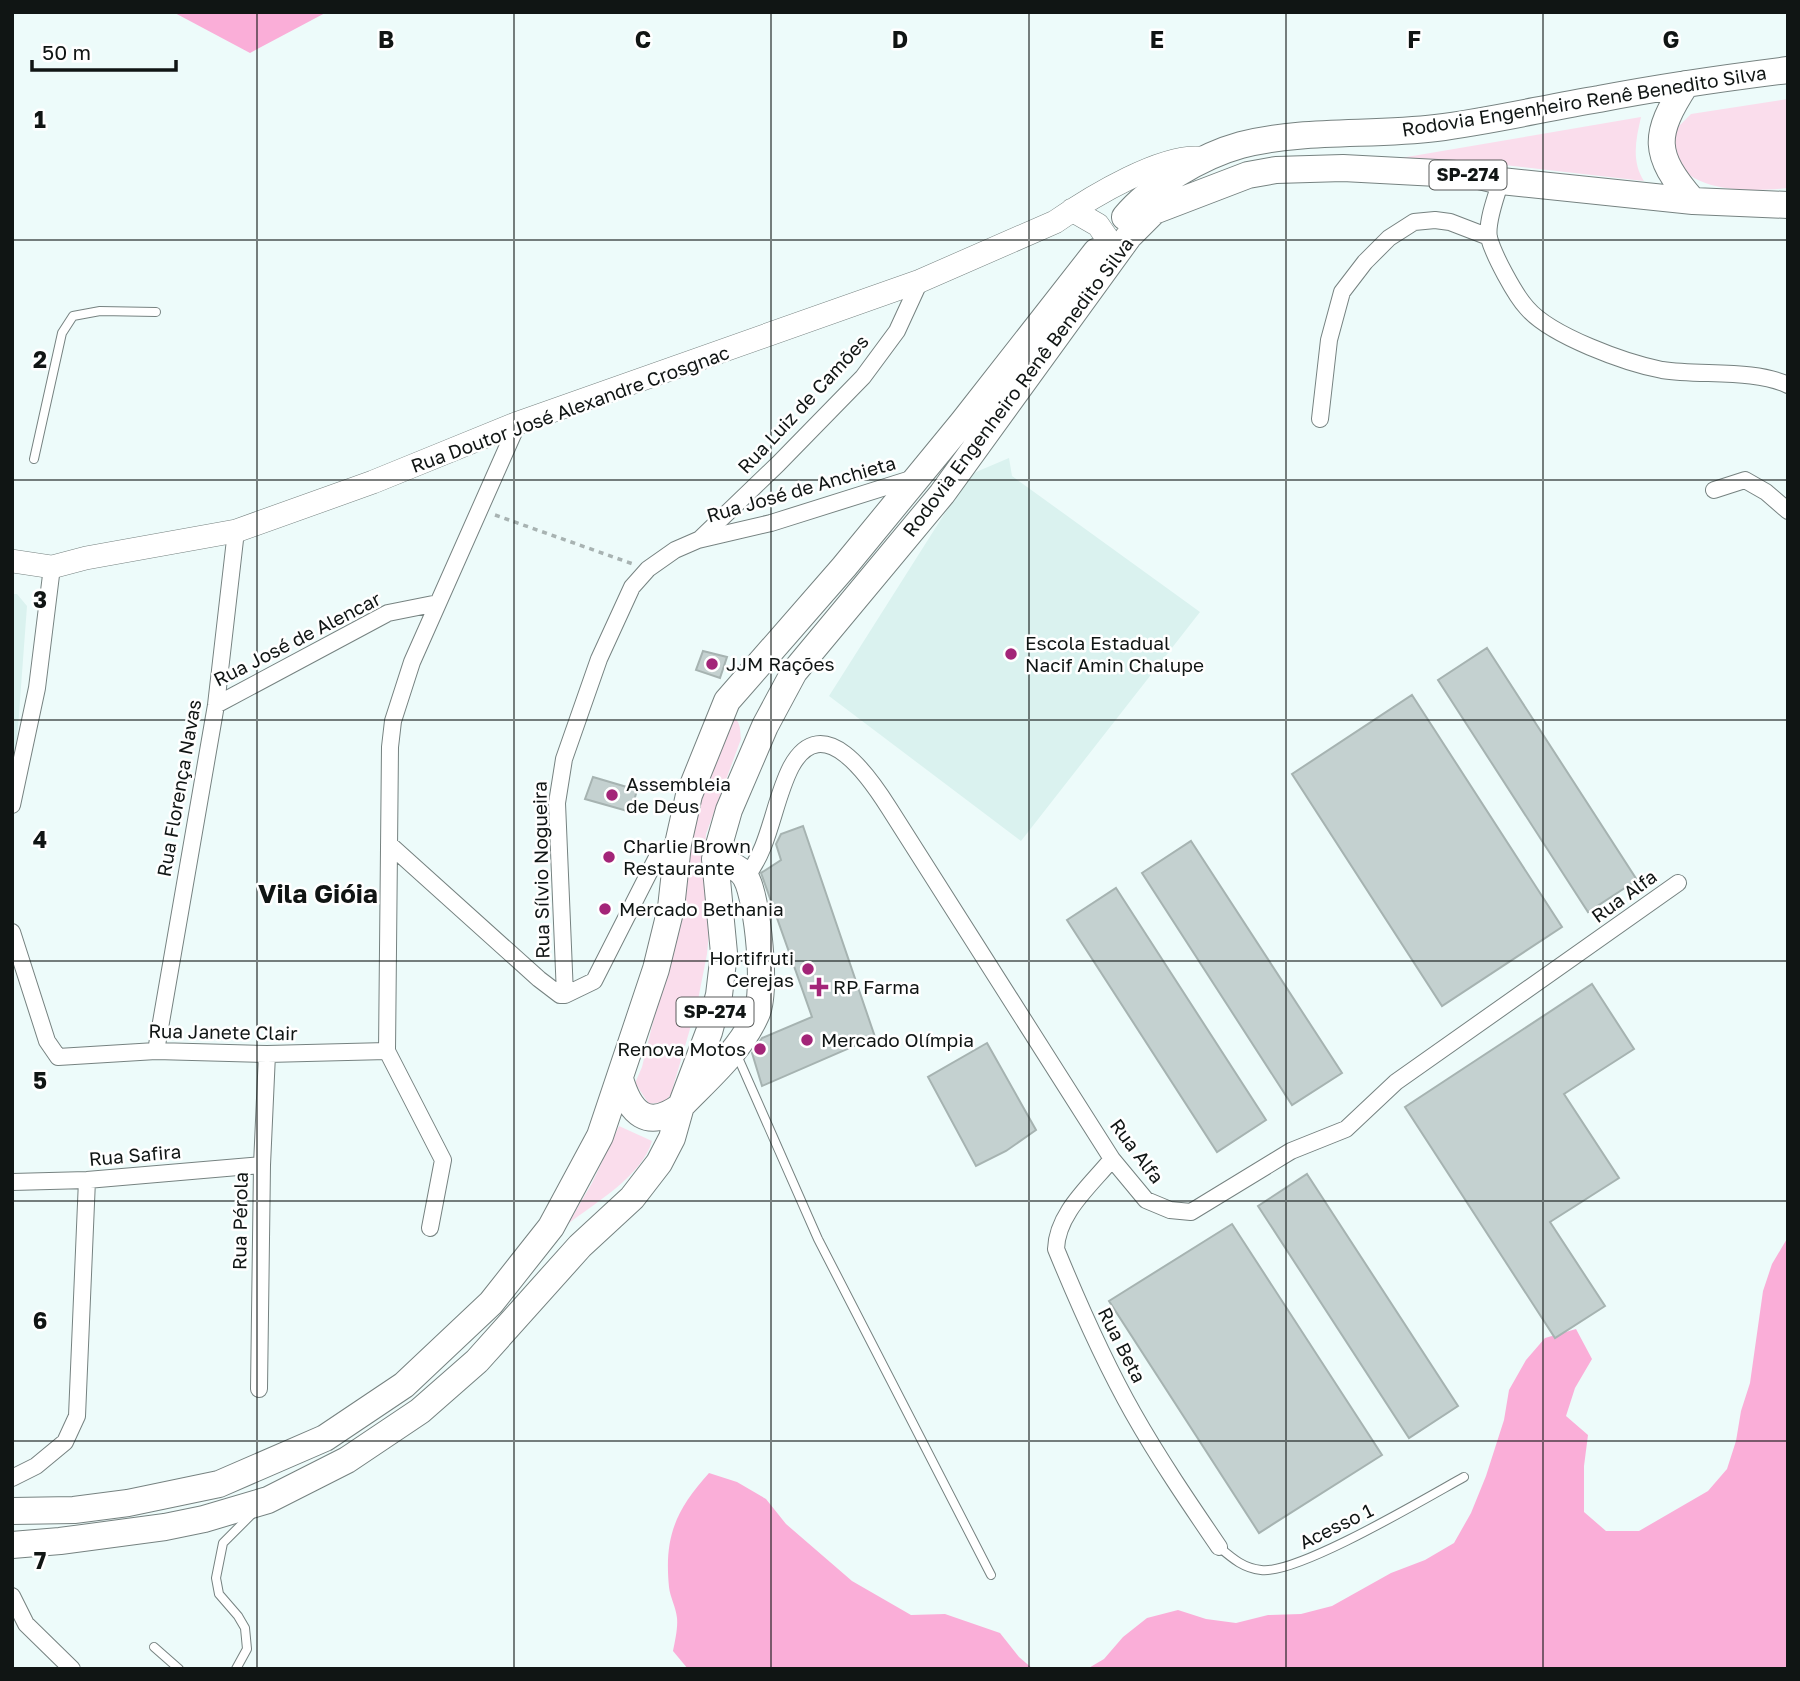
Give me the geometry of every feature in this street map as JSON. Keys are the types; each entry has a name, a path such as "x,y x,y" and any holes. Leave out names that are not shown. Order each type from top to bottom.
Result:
{"main road":[{"name":"Rodovia Engenheiro Renê Benedito Silva","path":"12,1511 74,1510 128,1503 219,1484 325,1438 404,1385 491,1303 551,1227 600,1136 659,957 671,908 678,844 689,794 727,701 844,567 963,422 1107,239 1144,197 1161,184 1206,159 1238,146 1279,137 1436,128 1686,84 1788,70"},
{"path":"1686,84 1668,111 1661,132 1666,166 1693,201"},
{"name":"Rua Doutor José Alexandre Crosgnac","path":"12,561 52,567 86,558 236,531 373,482 518,423 920,281 1030,234 1153,166 1193,156 1206,159"},
{"name":"Rodovia Engenheiro Renê Benedito Silva","path":"12,1545 165,1527 268,1500 348,1460 420,1411 477,1361 580,1246 632,1198 659,1163 672,1138 709,1032 719,995 724,953 715,859 729,810 765,726 794,672 942,494 1129,236 1154,211 1248,175 1276,170 1343,168 1475,175 1500,181 1693,201 1788,205"},
{"path":"1072,210 1098,225 1107,239"},
{"path":"727,701 751,709 765,726"},
{"path":"620,1079 632,1109 648,1118 660,1118 681,1106 735,1050 756,1015 761,1000 760,966 755,916 746,877 737,868 715,859"},
{"path":"720,912 760,966"}],"street":[{"path":"1500,181 1492,206 1489,237 1512,286 1528,310 1565,334 1620,359 1660,369 1704,375 1745,375 1774,379 1788,385"},
{"path":"1320,419 1328,340 1342,292 1365,262 1389,238 1414,222 1450,222 1489,237"},
{"name":"Rua Luiz de Camões","path":"698,540 778,464 863,377 897,331 920,281"},
{"path":"430,1228 443,1160 387,1051 390,747 393,721 402,689 478,509 518,423"},
{"name":"Rua José de Anchieta","path":"698,540 771,523 917,478"},
{"path":"1714,490 1745,480 1766,492 1788,511"},
{"name":"Rua Florença Navas","path":"156,1051 215,705 236,531"},
{"name":"Rua Sílvio Nogueira","path":"565,995 557,803 564,759 599,659 632,587 648,569 675,550 698,540"},
{"path":"12,805 17,765 37,688 52,567"},
{"name":"Rua José de Alencar","path":"215,705 388,613 438,603"},
{"name":"Rua Alfa","path":"746,877 760,856 792,767 803,751 815,744 828,745 852,758 889,808 1112,1159 1146,1200 1170,1210 1191,1212 1291,1151 1346,1129 1396,1082 1678,883"},
{"path":"389,844 560,995 594,981 656,859 678,844"},
{"name":"Rua Janete Clair","path":"12,932 47,1041 58,1057 156,1051 267,1054 387,1051"},
{"name":"Rua Pérola","path":"260,1389 262,1165 267,1054"},
{"name":"Rua Beta","path":"1112,1159 1061,1221 1056,1237 1056,1249 1083,1315 1133,1413 1219,1547"},
{"name":"Rua Safira","path":"12,1182 87,1180 262,1165"},
{"path":"12,1478 36,1466 65,1442 78,1416 87,1180"},
{"path":"12,1596 26,1625 64,1666"}],"lane":[{"path":"34,458 62,333 73,316 100,312 156,312"},
{"path":"735,1050 818,1239 992,1575"},
{"name":"Acesso 1","path":"1219,1547 1241,1565 1262,1570 1278,1569 1322,1552 1464,1477"},
{"path":"236,1669 247,1649 245,1628 219,1594 216,1578 218,1561 223,1543 268,1500"},
{"path":"154,1647 179,1669"}],"path":[{"path":"478,509 648,569"}],"shaded area":[{"path":"173,12 327,12 250,53"},
{"path":"1788,99 1788,188 1758,190 1722,187 1692,176 1681,166 1674,150 1674,131 1691,114"},
{"path":"1641,117 1636,158 1644,181 1479,162 1395,159"},
{"name":"Escola Estadual Nacif Amin Chalupe","path":"1009,458 1012,476 1200,612 1021,841 829,696 969,475"},
{"path":"12,594 17,594 27,606 16,754 12,756"},
{"path":"730,715 738,722 741,739 706,834 703,875 710,923 697,1005 671,1094 665,1102 649,1104 635,1083 642,1067 683,900 697,787"},
{"path":"619,1126 652,1141 647,1154 639,1166 617,1187 568,1224 592,1183"},
{"path":"1788,1237 1788,1669 1087,1669 1104,1659 1123,1637 1147,1618 1178,1610 1206,1619 1236,1623 1268,1615 1301,1614 1332,1606 1391,1573 1425,1560 1454,1543 1471,1513 1486,1476 1504,1420 1509,1390 1526,1360 1545,1338 1576,1329 1592,1359 1575,1388 1566,1416 1588,1435 1584,1466 1584,1512 1606,1531 1639,1531 1708,1491 1727,1469 1736,1441 1741,1411 1750,1383 1763,1291 1772,1264"},
{"path":"709,1473 737,1482 766,1499 786,1524 852,1581 911,1615 945,1614 1000,1633 1019,1657 1033,1669 688,1669 673,1651 677,1622 669,1587 669,1553 671,1538 681,1512"}],"building":[{"path":"1487,648 1637,880 1588,912 1438,680"},
{"name":"JJM Rações","path":"703,651 727,657 720,678 696,670"},
{"path":"1412,695 1562,927 1442,1006 1292,774"},
{"name":"Assembleia de Deus","path":"593,777 637,790 631,812 585,799"},
{"path":"803,826 875,1037 762,1086 752,1053 762,1038 812,1017 761,873 781,860 776,844 781,834"},
{"path":"1191,841 1342,1073 1292,1105 1142,873"},
{"path":"1116,888 1266,1120 1217,1152 1067,920"},
{"path":"1592,984 1634,1049 1564,1094 1619,1178 1550,1222 1605,1306 1555,1338 1405,1107"},
{"path":"987,1043 1036,1130 1006,1151 976,1166 928,1077"},
{"path":"1307,1174 1458,1406 1409,1438 1258,1206"},
{"path":"1232,1224 1382,1455 1259,1533 1109,1301"}],"place":[{"name":"Escola Estadual Nacif Amin Chalupe","path":"1011,654"},
{"name":"JJM Rações","path":"712,664"},
{"name":"Assembleia de Deus","path":"612,795"},
{"name":"Charlie Brown Restaurante","path":"609,857"},
{"name":"Mercado Bethania","path":"605,909"},
{"name":"Hortifruti Cerejas","path":"808,969"},
{"name":"RP Farma","path":"819,987"},
{"name":"Mercado Olímpia","path":"807,1040"},
{"name":"Renova Motos","path":"760,1049"}],"district":[{"name":"Vila Gióia","path":"318,894"}]}
